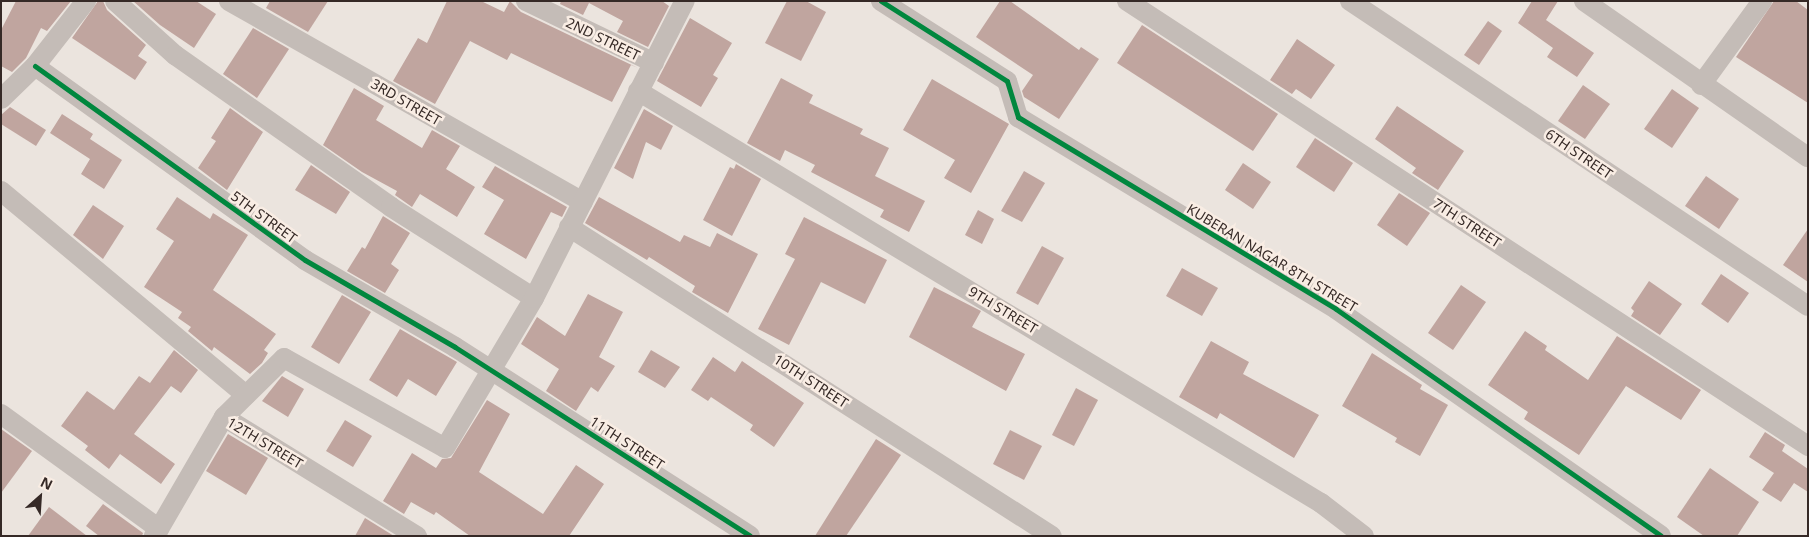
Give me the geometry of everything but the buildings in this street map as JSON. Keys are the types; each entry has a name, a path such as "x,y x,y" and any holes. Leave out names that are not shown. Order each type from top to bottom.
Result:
{"street":[{"path":"1,99 35,66 86,1"},
{"path":"114,1 191,66 391,207 534,298"},
{"name":"3RD STREET","path":"229,1 583,202"},
{"name":"2ND STREET","path":"526,1 654,63"},
{"path":"224,417 284,358 445,448 534,298 638,90 654,63 685,1"},
{"name":"KUBERAN NAGAR 8TH STREET","path":"881,1 1007,81 1018,117 1336,309 1661,536"},
{"name":"7TH STREET","path":"1127,1 1808,446"},
{"name":"6TH STREET","path":"1350,1 1808,306"},
{"path":"1584,1 1701,85 1808,158"},
{"path":"1701,85 1762,1"},
{"name":"5TH STREET","path":"35,66 305,260 491,370"},
{"name":"9TH STREET","path":"638,90 1321,503 1364,536"},
{"path":"1,191 246,395"},
{"name":"10TH STREET","path":"569,227 1052,536"},
{"name":"11TH STREET","path":"491,370 750,536"},
{"path":"1,414 156,533"},
{"name":"12TH STREET","path":"156,533 224,417 417,536"}],"cycle path":[{"path":"881,1 1007,81 1018,117 1336,309 1661,536"},
{"path":"35,66 305,260 455,347 750,536"}]}
